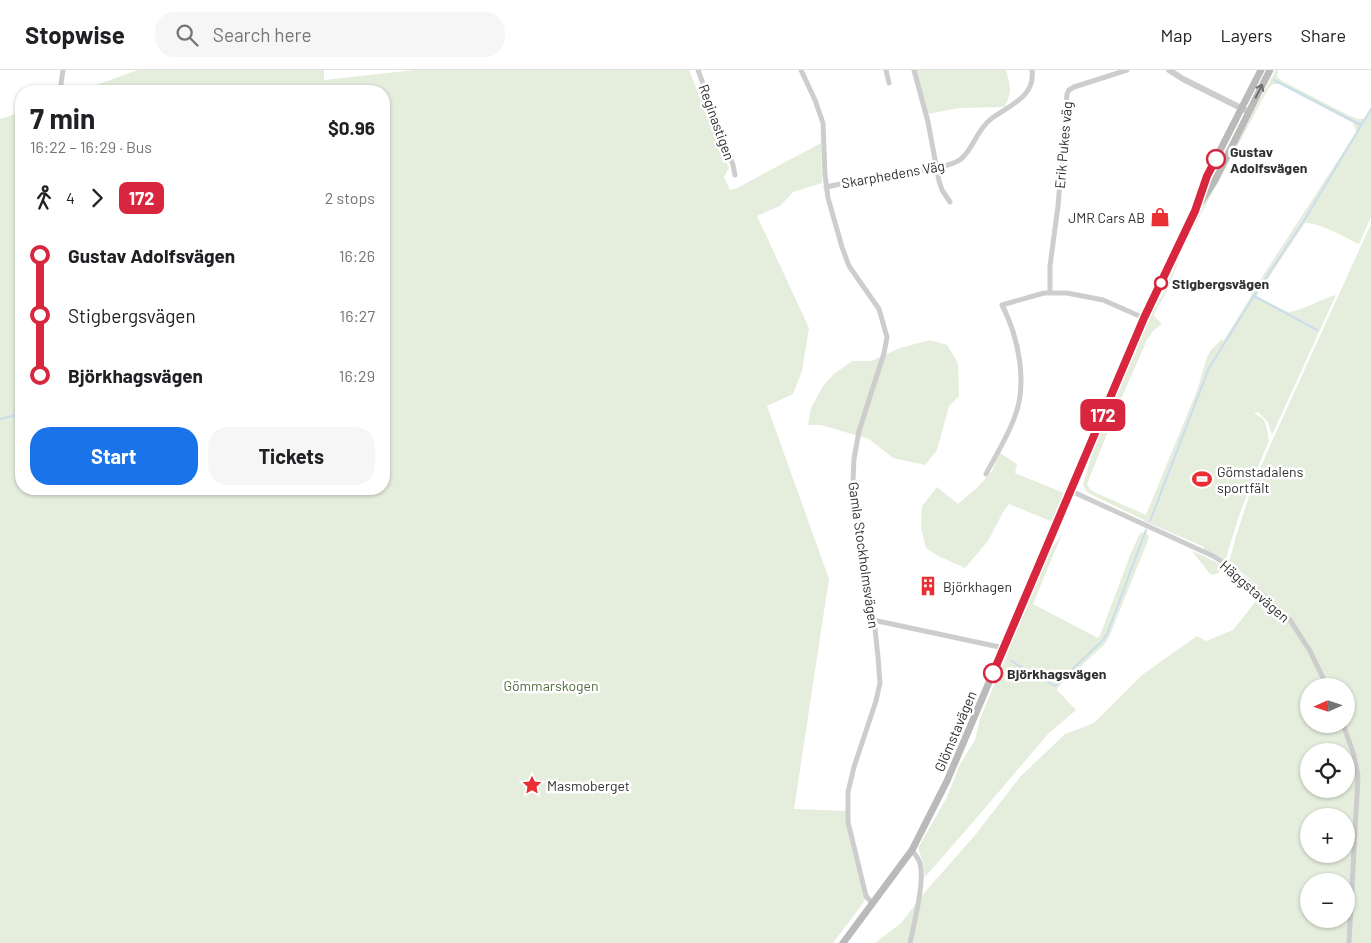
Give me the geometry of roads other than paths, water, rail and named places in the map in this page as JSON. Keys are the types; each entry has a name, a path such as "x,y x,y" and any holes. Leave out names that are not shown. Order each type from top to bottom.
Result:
{"main road":[{"name":"Glömstavägen","path":"843,943 912,850 947,781 1144,318 1195,211 1207,176 1261,70"},
{"name":"Glömstavägen","path":"1195,211 1215,180 1270,70"}],"street":[{"path":"61,85 63,70"},
{"name":"Reginastigen","path":"698,70 735,175"},
{"name":"Gamla Stockholmsvägen","path":"801,70 823,122 826,186 832,215 849,266 879,309 886,337 884,353 860,425 853,473 854,496 878,657 879,690 848,784 847,803 848,822 864,892 872,903"},
{"path":"886,70 889,84"},
{"path":"914,70 926,114 942,190 950,202"},
{"name":"Skarphedens Väg","path":"826,186 937,167 961,159 974,144 988,122 1025,95 1032,81 1032,70"},
{"name":"Erik Pukes väg","path":"1050,292 1050,266 1058,206 1067,94 1074,87 1127,70"},
{"path":"1169,70 1179,77 1248,111"},
{"path":"1179,77 1182,70"},
{"path":"986,474 1014,420 1021,387 1016,342 1002,304 1050,292 1067,293 1103,300 1144,318"},
{"name":"Häggstavägen","path":"1071,491 1213,556 1227,566 1254,587 1290,620 1310,651 1323,678"},
{"path":"873,620 1004,648"},
{"path":"1346,733 1354,755 1358,776 1349,943"},
{"path":"910,943 920,885 921,866 912,850"}],"waterway":[{"path":"1274,80 1361,125"},
{"path":"1150,521 1209,368 1305,219 1371,109"},
{"path":"1254,296 1317,330"},
{"path":"0,419 15,415"},
{"path":"1011,661 1055,686 1102,641 1107,634 1146,530"}],"place":[{"name":"Gustav Adolfsvägen","path":"1216,159"},
{"name":"JMR Cars AB","path":"1160,217"},
{"name":"Stigbergsvägen","path":"1161,283"},
{"name":"Gömstadalens sportfält","path":"1202,479"},
{"name":"Björkhagen","path":"928,586"},
{"name":"Björkhagsvägen","path":"993,673"},
{"name":"Masmoberget","path":"532,785"}],"park label":[{"name":"Gömmarskogen","path":"551,685"}]}
